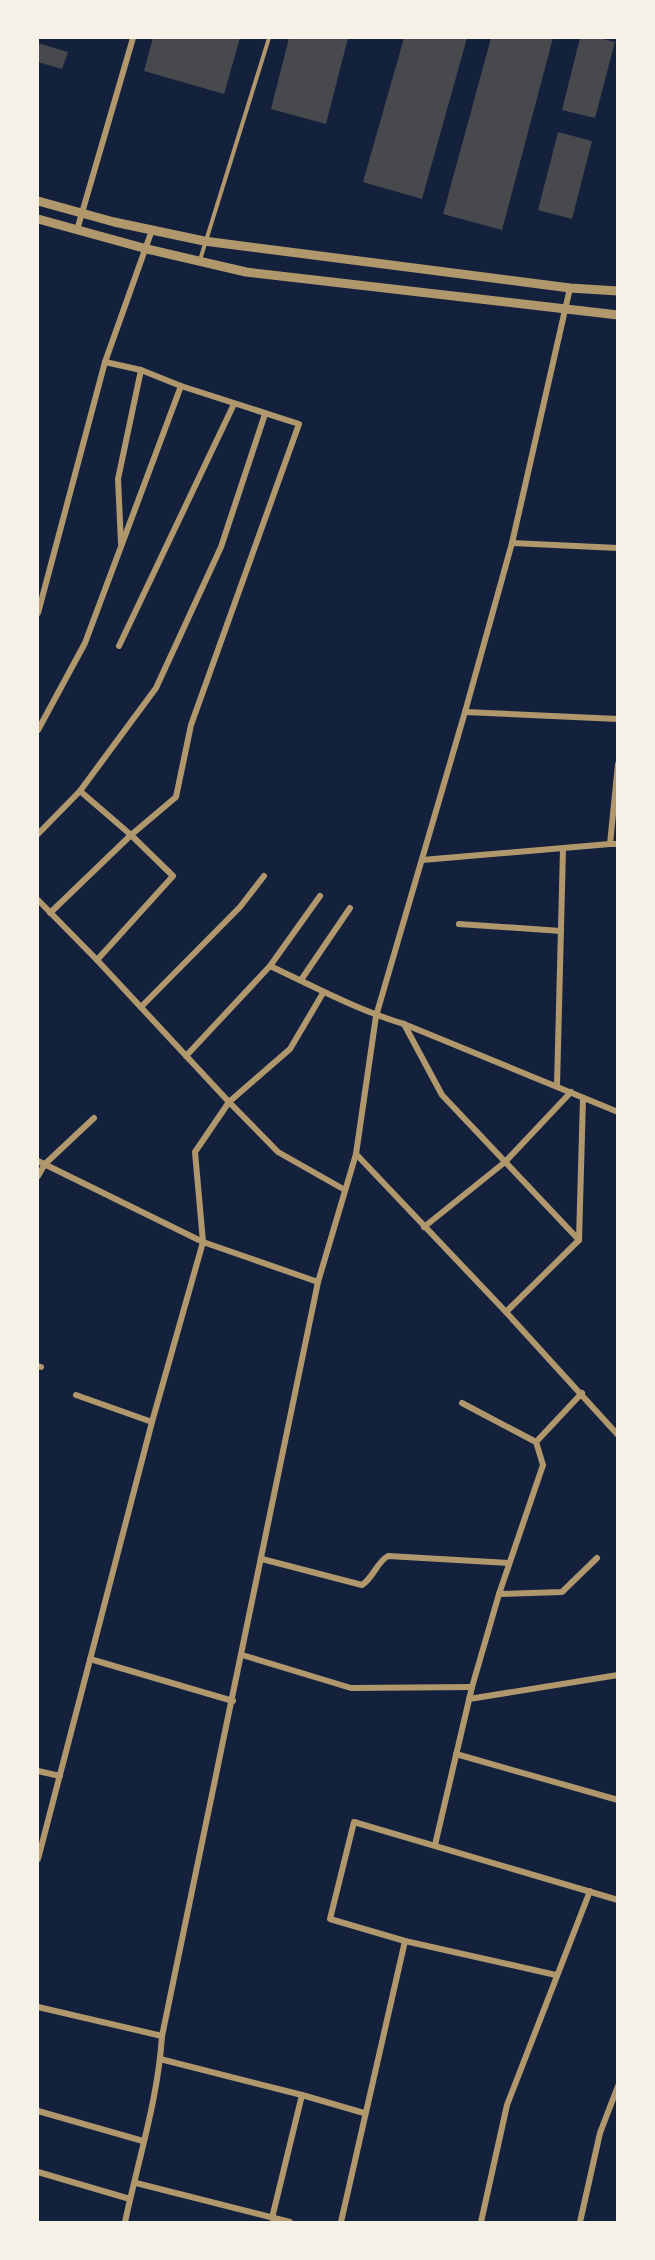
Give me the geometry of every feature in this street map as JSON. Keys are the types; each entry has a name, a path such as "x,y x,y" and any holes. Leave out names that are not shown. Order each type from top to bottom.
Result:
{"street":[{"path":"77,230 133,38"},
{"path":"38,201 204,241 570,288 618,291"},
{"path":"38,219 147,249 246,272 618,315"},
{"path":"38,613 105,362 152,230"},
{"path":"125,2223 136,2183 160,2059 162,2036 318,1282 356,1154 376,1016 512,543 570,288"},
{"path":"50,913 131,835 176,797 191,725 298,424 181,386 141,370 105,362"},
{"path":"121,546 118,480 141,370"},
{"path":"38,730 85,644 181,386"},
{"path":"119,646 234,404"},
{"path":"38,834 80,791 156,688 221,547 265,414"},
{"path":"512,543 618,548"},
{"path":"465,712 618,719"},
{"path":"610,844 618,764"},
{"path":"80,791 131,835 173,876 97,960"},
{"path":"422,860 618,844"},
{"path":"557,1086 563,849"},
{"path":"141,1007 240,907 264,876"},
{"path":"186,1056 270,966 320,896"},
{"path":"38,900 278,1152 345,1190"},
{"path":"301,980 350,908"},
{"path":"459,924 561,931"},
{"path":"270,966 323,993 376,1016 404,1024 618,1112"},
{"path":"38,1859 152,1422 203,1242 195,1152 229,1102 290,1049 323,993"},
{"path":"404,1024 442,1095 579,1240"},
{"path":"424,1227 505,1162 571,1092"},
{"path":"506,1312 579,1240 583,1098"},
{"path":"38,1176 45,1164 94,1118"},
{"path":"356,1154 506,1312 618,1435"},
{"path":"38,1161 203,1242 318,1282"},
{"path":"536,1442 582,1394"},
{"path":"76,1395 152,1422"},
{"path":"435,1845 472,1687 499,1594 543,1465 536,1442 462,1403"},
{"path":"262,1559 362,1585 369,1581 381,1560 388,1556 509,1563"},
{"path":"499,1594 562,1592 597,1558"},
{"path":"242,1655 351,1688 472,1687"},
{"path":"90,1659 233,1701"},
{"path":"469,1699 618,1675"},
{"path":"456,1754 618,1800"},
{"path":"38,1772 60,1776"},
{"path":"556,1975 405,1941 330,1919 354,1822 618,1900"},
{"path":"481,2223 507,2105 590,1891"},
{"path":"341,2223 364,2113 405,1941"},
{"path":"38,2007 162,2036"},
{"path":"160,2059 364,2113"},
{"path":"580,2223 600,2133 618,2086"},
{"path":"272,2218 302,2095"},
{"path":"38,2111 143,2142"},
{"path":"38,2172 130,2199"},
{"path":"136,2183 290,2223"},
{"path":"254,2223 256,2214"}],"lane":[{"path":"199,261 269,38"}],"building":[{"path":"153,38 240,38 224,94 144,71"},
{"path":"289,38 348,38 326,124 271,109"},
{"path":"404,38 467,38 422,199 363,182"},
{"path":"491,38 553,38 502,230 443,214"},
{"path":"580,38 599,38 615,42 595,118 562,110"},
{"path":"38,43 68,52 62,69 38,62"},
{"path":"558,132 592,141 572,219 538,210"}]}
